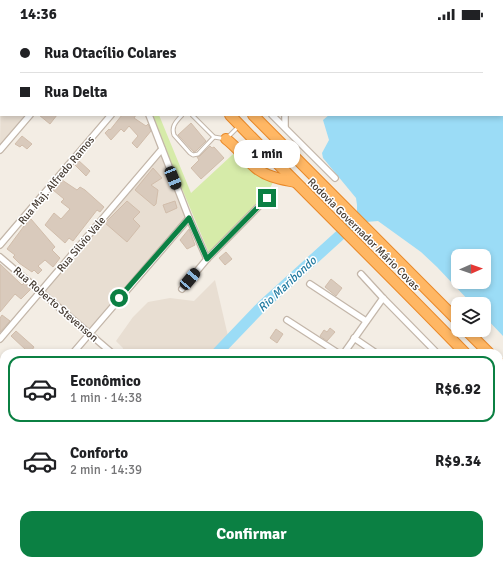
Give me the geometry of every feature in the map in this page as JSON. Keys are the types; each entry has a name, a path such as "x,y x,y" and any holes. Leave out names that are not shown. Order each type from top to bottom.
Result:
{"highway":[{"name":"Rodovia Governador Mário Covas","path":"231,116 461,349"},
{"name":"Rodovia Governador Mário Covas","path":"254,116 451,314"},
{"path":"226,139 232,143 256,168 271,176 295,182"},
{"path":"473,337 485,349"}],"street":[{"path":"0,150 29,116"},
{"name":"Rua Maj. Alfredo Ramos","path":"0,245 110,116"},
{"path":"149,116 189,218 207,259"},
{"path":"273,116 335,178"},
{"path":"285,116 285,127"},
{"name":"Rua Silvio Vale","path":"0,340 162,149"},
{"path":"182,289 207,259 267,198"},
{"path":"75,349 189,218"},
{"name":"Rua Roberto Stevenson","path":"0,257 107,349"},
{"path":"361,274 433,349"},
{"path":"310,284 366,321"},
{"path":"347,349 383,298"},
{"path":"287,320 332,349"},
{"path":"354,338 370,349"}],"lane":[{"path":"181,116 174,124 173,132 174,135 193,155 198,154 214,137"},
{"path":"193,116 214,137 226,139 240,125"}],"shaded area":[{"path":"0,116 24,116 0,145"},
{"path":"163,151 187,217 88,331 41,291"},
{"path":"215,280 228,336 215,349 123,349 116,341 133,317 148,302 170,298 194,301"}],"green space":[{"path":"151,116 159,116 191,193 244,144 276,176 264,197 256,207 209,253"}],"water":[{"path":"328,116 503,116 503,336 491,323 491,297 465,297 458,289 491,289 491,249 451,249 451,282 421,252 378,221 366,222 357,213 356,198 323,158 322,153 329,140 323,120"}],"building":[{"path":"40,116 56,116 50,124"},
{"path":"121,116 135,116 134,118 146,126 148,124 151,131 137,148 132,143 138,136 129,126 124,132 121,129 111,140 105,133 109,129 110,130"},
{"path":"191,123 206,141 194,152 178,135"},
{"path":"22,136 32,144 27,149 22,145 20,147 15,144"},
{"path":"210,146 212,148 214,147 224,158 201,179 191,168 199,160 197,157"},
{"path":"78,160 90,171 86,176 75,165"},
{"path":"153,168 162,178 151,185 158,190 156,204 154,206 135,190"},
{"path":"62,180 77,190 80,187 85,190 104,207 100,212 97,210 73,241 69,238 65,243 45,225 54,213 61,219 70,209 61,202 64,199 53,190"},
{"path":"127,201 140,212 133,219 140,226 127,242 105,223"},
{"path":"175,201 177,208 166,213 163,205"},
{"path":"31,219 55,247 52,250 60,258 53,267 45,260 38,266 42,270 38,274 34,270 32,272 19,263 13,257 15,255 7,249"},
{"path":"189,229 195,245 187,249 180,240"},
{"path":"226,252 232,259 225,265 219,258"},
{"path":"0,264 22,285 24,283 31,289 21,299 15,294 0,312"},
{"path":"331,279 342,288 336,296 325,287"},
{"path":"2,315 10,321 0,332 0,318"},
{"path":"330,328 335,332 327,341 320,336 324,330 327,332"},
{"path":"276,329 283,334 277,343 270,338"},
{"path":"16,331 34,347 33,349 25,349 11,336"}],"waterway":[{"name":"Rio Maribondo","path":"221,349 263,305 360,217"}],"route":[{"path":"119,298 189,218 207,259 267,198"}]}
